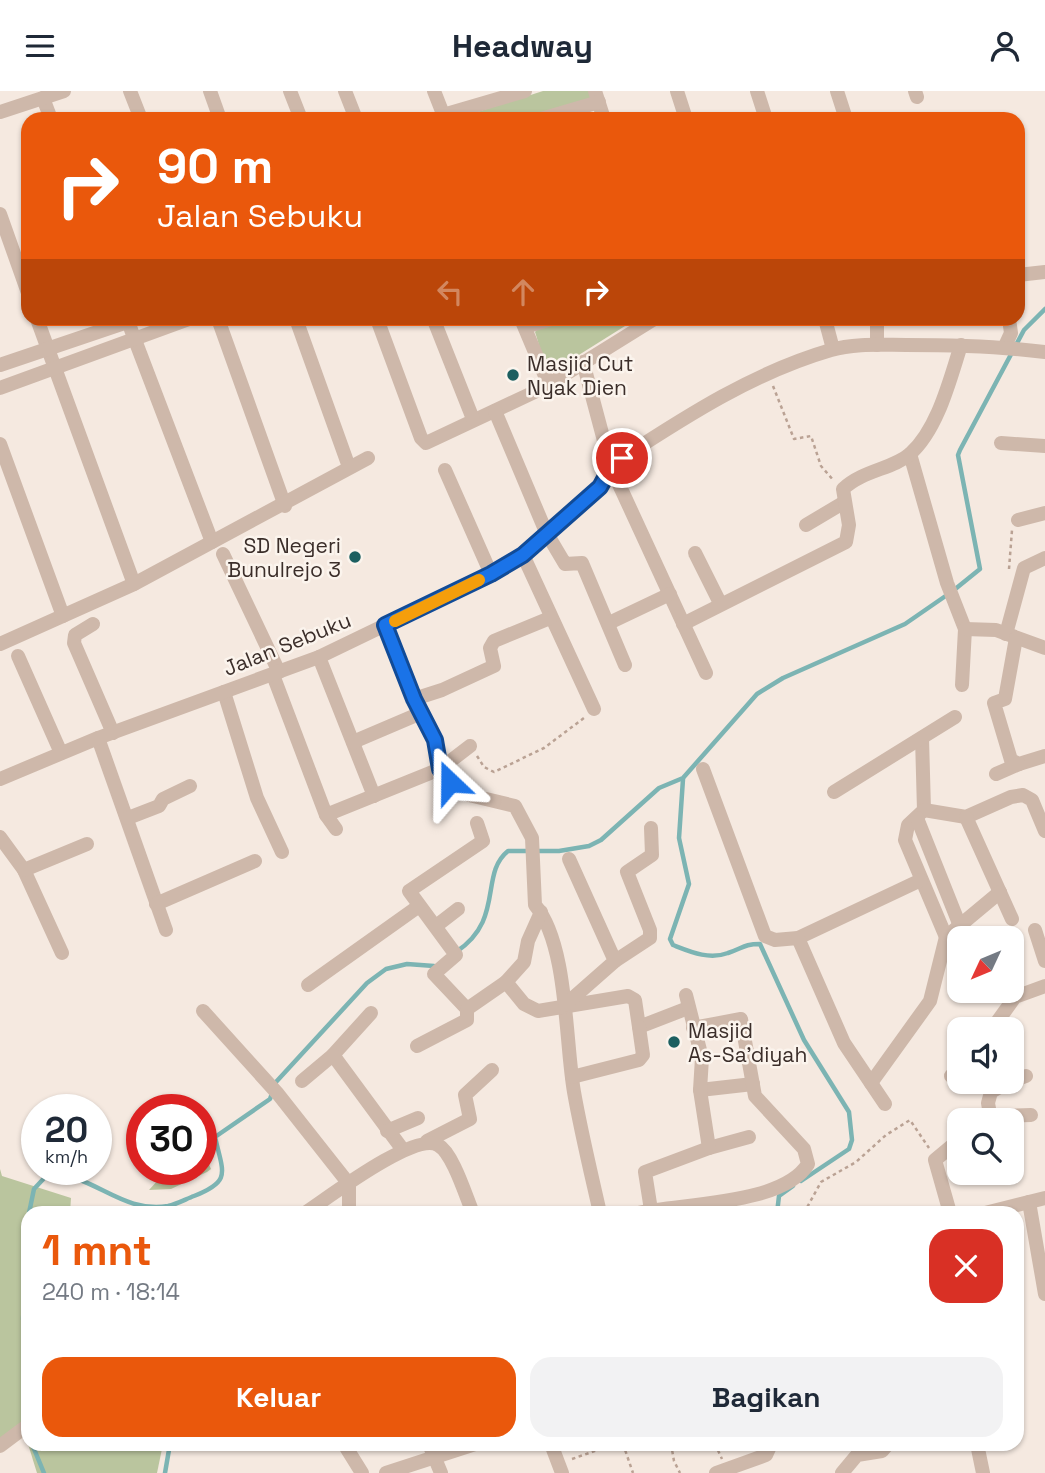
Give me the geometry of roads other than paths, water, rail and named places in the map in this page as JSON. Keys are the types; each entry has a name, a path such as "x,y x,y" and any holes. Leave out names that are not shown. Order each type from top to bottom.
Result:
{"street":[{"path":"0,112 64,91"},
{"path":"130,91 138,112"},
{"path":"209,91 217,112"},
{"path":"290,91 298,112"},
{"path":"345,91 353,112"},
{"path":"434,91 442,112"},
{"path":"460,112 525,91"},
{"path":"677,91 683,112"},
{"path":"757,91 764,112"},
{"path":"838,91 844,112"},
{"path":"557,112 598,94 602,112"},
{"path":"43,98 48,112"},
{"path":"0,214 21,273"},
{"path":"1025,274 1045,272"},
{"path":"40,326 134,584"},
{"path":"0,365 112,326"},
{"path":"133,326 212,542"},
{"path":"0,388 168,326"},
{"path":"221,326 285,506"},
{"path":"299,326 349,467"},
{"path":"380,326 421,438 426,443 548,383 642,326"},
{"path":"436,326 473,419"},
{"path":"524,326 548,383"},
{"path":"826,326 833,349"},
{"path":"877,326 877,345"},
{"path":"1010,326 1013,347"},
{"name":"Jalan Sebuku","path":"0,779 98,738 319,657 491,574 523,555 600,487 611,467 679,421 768,373 833,349 877,345 1013,347 1045,352"},
{"path":"806,525 843,496 853,479 910,454 931,424 946,395 961,345"},
{"path":"583,362 611,467 706,673"},
{"path":"495,411 546,532 565,564 582,563 625,665"},
{"path":"1000,443 1045,446"},
{"path":"0,444 63,616"},
{"path":"910,454 947,583 965,629 962,685"},
{"path":"0,644 134,584 285,506 349,467 368,459"},
{"path":"445,470 491,574"},
{"path":"683,624 720,603 846,542 849,525 843,496"},
{"path":"1018,520 1045,513"},
{"path":"695,552 720,603"},
{"path":"223,554 276,674 326,815 336,829"},
{"path":"523,555 594,709"},
{"path":"1019,764 1009,756 994,703 1004,699 1011,636 1024,568 1045,558"},
{"path":"609,623 670,594"},
{"path":"414,699 442,690 494,666 490,648 494,641 550,618"},
{"path":"93,624 75,635 74,643 113,733"},
{"path":"385,625 414,699 435,740 440,769 460,792 515,806 532,838 535,905 541,912 557,958 572,1077 599,1206"},
{"path":"965,629 996,630 1045,648"},
{"path":"18,656 61,753"},
{"path":"319,657 374,796"},
{"path":"224,692 257,797 282,852"},
{"path":"353,742 421,713"},
{"path":"834,792 955,717"},
{"path":"98,738 166,930"},
{"path":"922,738 920,814 960,926 1000,892"},
{"path":"326,815 440,769 470,746"},
{"path":"996,774 1045,756"},
{"path":"702,769 765,936 775,940 798,938 920,880"},
{"path":"128,818 159,806 163,799 190,786"},
{"path":"920,814 966,817 1023,795 1032,800 1045,831"},
{"path":"871,1083 930,1001 946,937 920,880 904,833 920,814"},
{"path":"966,817 1012,919"},
{"path":"417,1046 467,1020 467,1009 435,974 456,955 409,892 410,888 483,841 477,823"},
{"path":"564,1006 615,961 648,941 651,935 627,874 631,867 652,855 651,828"},
{"path":"0,837 24,870 62,953"},
{"path":"24,870 87,844"},
{"path":"569,859 615,961"},
{"path":"156,904 255,862"},
{"path":"308,985 419,906"},
{"path":"440,932 458,909"},
{"path":"467,1009 506,982 524,962 528,941 541,912"},
{"path":"1035,930 1045,961"},
{"path":"798,938 844,1043 885,1104"},
{"path":"506,982 524,1004 538,1011 632,997 637,1006 643,1055 639,1060 572,1077"},
{"path":"1001,1017 1015,997 1045,986"},
{"path":"639,1027 687,1002 702,1058 700,1090 709,1148"},
{"path":"203,1011 274,1089 349,1184 349,1206"},
{"path":"302,1081 333,1055 371,1013"},
{"path":"678,1206 777,1189 804,1170 808,1159 804,1149 757,1101 741,1019 693,1028"},
{"path":"333,1055 403,1150"},
{"path":"315,1206 403,1150 470,1119 465,1095 492,1070"},
{"path":"700,1090 753,1084"},
{"path":"1024,1116 1031,1115"},
{"path":"387,1131 418,1118"},
{"path":"645,1206 645,1172 709,1148 749,1137"},
{"path":"427,1141 440,1146 447,1154 470,1206"},
{"path":"947,1150 935,1160 948,1206"},
{"path":"1013,1206 1045,1198"},
{"path":"1029,1202 1045,1294"},
{"path":"0,1446 21,1430"},
{"path":"348,1451 362,1473"},
{"path":"386,1473 429,1451"},
{"path":"431,1451 441,1473"},
{"path":"554,1451 560,1468"},
{"path":"716,1473 752,1462 766,1451"},
{"path":"842,1473 857,1455 882,1451"},
{"path":"978,1451 983,1473"}],"waterway":[{"path":"954,590 980,569 958,455 1024,330 1045,309"},
{"path":"456,952 481,926 495,872 499,861 508,851 559,851 589,846 601,840 659,788 683,778 757,694 783,678 905,624 947,595"},
{"path":"683,779 679,838 689,884 670,939 673,945 707,955 721,955 760,944 804,1040 849,1112 852,1140 849,1149 801,1181"},
{"path":"168,1206 214,1186 222,1174 215,1137 270,1099 276,1082 367,983 386,969 407,964 434,966"},
{"path":"30,1206 34,1189 48,1174 75,1178 142,1206"},
{"path":"778,1206 779,1196 793,1186"},
{"path":"35,1451 44,1473"},
{"path":"165,1473 169,1451"}],"place":[{"name":"Masjid Cut Nyak Dien","path":"513,375"},
{"name":"SD Negeri Bunulrejo 3","path":"355,557"},
{"name":"Masjid As-Sa'diyah","path":"674,1042"}]}
